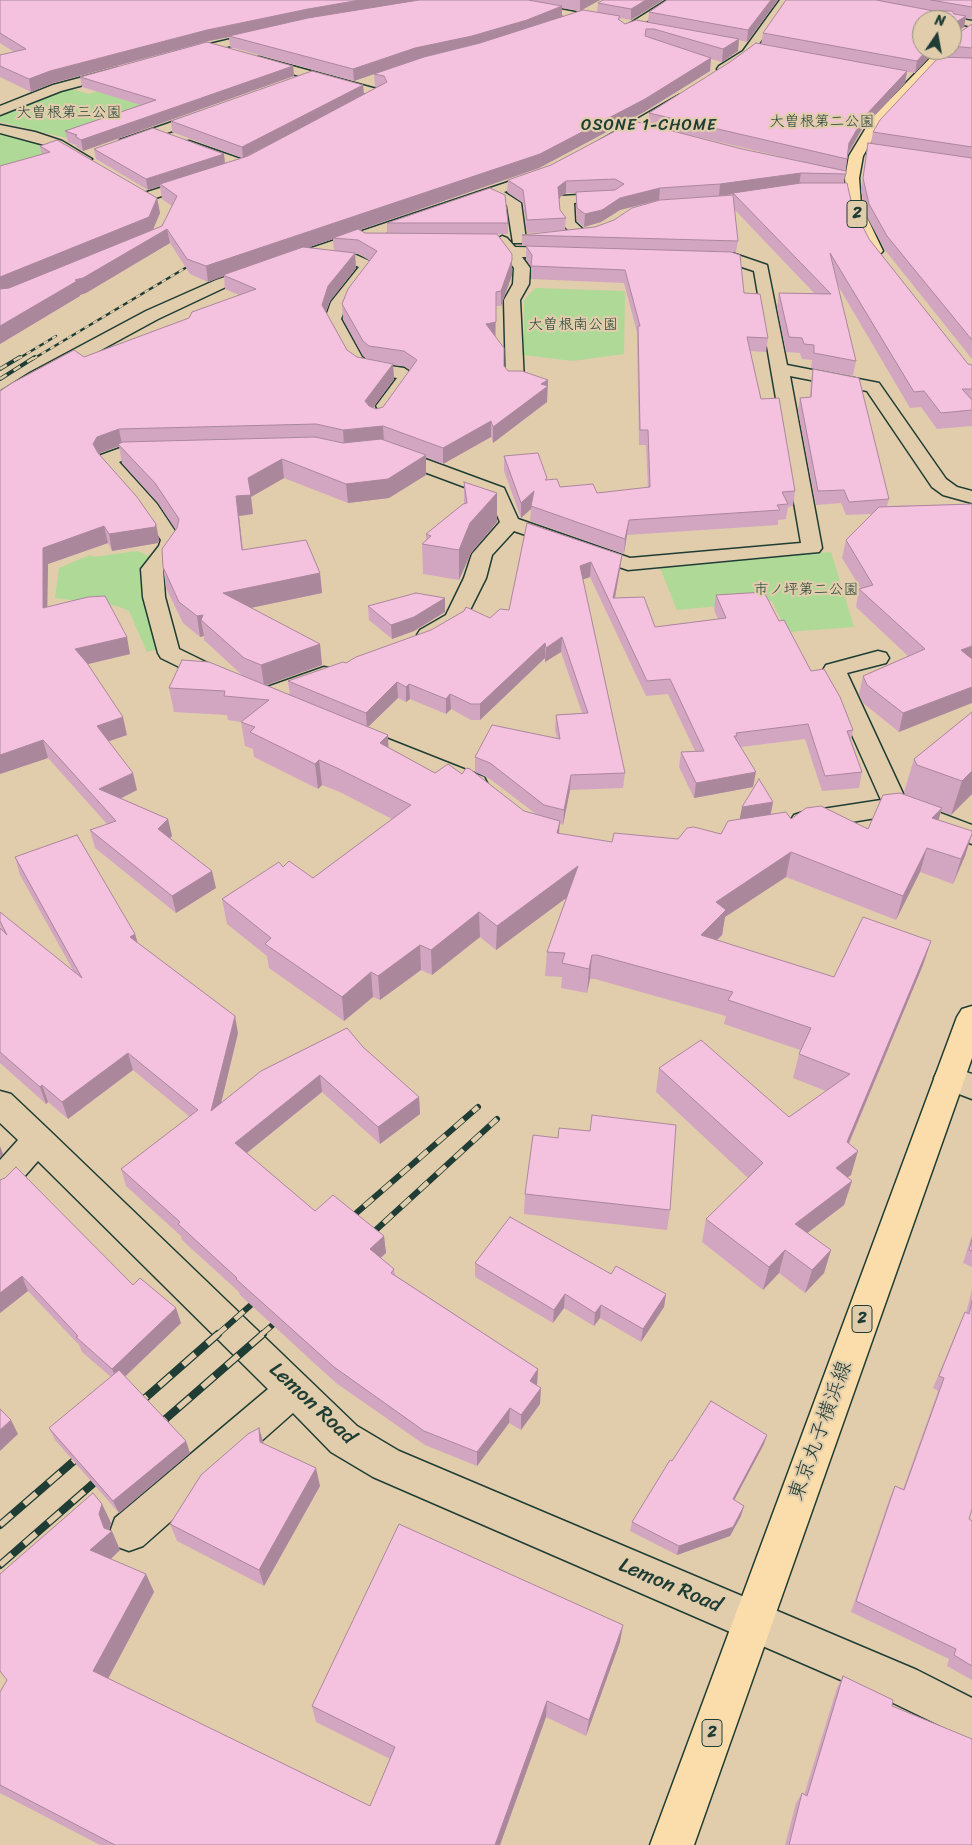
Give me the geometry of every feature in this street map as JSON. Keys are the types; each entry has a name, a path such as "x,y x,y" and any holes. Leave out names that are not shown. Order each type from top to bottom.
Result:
{"main road":[{"name":"2","path":"884,263 858,218 846,184 858,149 877,121 935,60"},
{"name":"東京丸子横浜線","path":"672,1845 752,1620 961,1082 972,1017"}],"street":[{"path":"495,0 653,30"},
{"path":"636,42 616,36 675,0"},
{"path":"708,80 720,67 747,53 746,47 785,0"},
{"path":"556,26 597,8"},
{"path":"167,58 209,46 274,32"},
{"path":"209,46 380,94 348,112"},
{"path":"746,47 769,51"},
{"path":"932,63 951,64"},
{"path":"0,111 57,88 126,70"},
{"path":"293,82 312,76"},
{"path":"898,76 917,79"},
{"path":"355,87 374,81"},
{"path":"590,150 690,92"},
{"path":"83,158 219,109"},
{"path":"631,127 650,132"},
{"path":"0,129 30,134 48,141 98,167"},
{"path":"154,132 248,163 226,171"},
{"path":"858,149 878,152"},
{"path":"0,400 36,377 152,315 222,283 342,240 492,192 560,166"},
{"path":"146,197 208,177"},
{"path":"129,187 162,207"},
{"path":"492,192 514,203 505,243 522,268 521,284 512,300 515,381"},
{"path":"580,234 568,223 566,199 614,197"},
{"path":"563,236 594,232"},
{"path":"505,243 545,238"},
{"path":"342,240 392,240"},
{"path":"505,243 578,254"},
{"path":"296,257 354,259 368,266 339,302 333,319 355,360 364,367 398,372 407,376 377,417"},
{"path":"376,451 384,450 497,492 510,523 628,564 812,548 761,268 732,258 684,257"},
{"path":"779,370 873,387 939,483 950,490 972,497"},
{"path":"182,452 124,453 108,459 110,464 150,508 171,540 169,547 152,569 154,597 169,653 196,668 291,708"},
{"path":"404,645 423,638 455,619 475,578 482,554 510,523"},
{"path":"878,658 834,670 896,806"},
{"path":"250,690 339,669"},
{"path":"336,726 480,786 495,798"},
{"path":"786,824 896,806 972,835"},
{"name":"Lemon Road","path":"0,1103 344,1439 386,1464 902,1685 957,1710 972,1720"},
{"path":"0,1182 38,1139"},
{"path":"129,1532 294,1389"}],"green space":[{"name":"大曽根第三公園","path":"237,79 67,138 0,122 0,115 68,88 89,94 123,82"},
{"path":"0,130 26,136 60,152 0,178"},
{"name":"大曽根南公園","path":"535,288 625,291 624,354 573,361 524,355 524,300"},
{"path":"137,551 154,558 159,649 147,652 129,611 117,606 55,598 59,568 90,555 94,557"},
{"name":"市ノ坪第二公園","path":"831,552 854,627 787,632 772,601 677,610 660,568"}],"building":[{"path":"0,0 360,0 207,30 50,71 29,79 0,66 0,55 26,49 0,33"},
{"path":"419,0 528,0 562,6 527,20 472,36 415,48 353,69 229,36 308,18"},
{"path":"603,0 646,0 631,9 598,3"},
{"path":"667,0 771,0 748,30 649,12"},
{"path":"786,0 876,0 929,10 912,10 912,60 917,61 763,33"},
{"path":"931,0 972,0 972,7"},
{"path":"583,10 620,16 618,19 625,24 636,20 739,39 723,49 654,29 646,29 645,36 711,58 645,99 540,154 206,266 187,259 167,229 83,278 75,280 77,281 0,326 0,289 9,288 162,226 177,196 160,184 248,156 387,82 384,76 374,74 424,57 480,43"},
{"path":"972,24 972,48 962,47 962,31"},
{"path":"207,42 293,66 81,140 75,136 77,135 65,131 156,100 80,77"},
{"path":"756,43 907,71 864,117 849,143 847,159 649,113 730,62"},
{"path":"972,58 972,147 873,132 880,120 936,60"},
{"path":"312,71 363,85 242,147 171,121"},
{"path":"634,121 742,149 846,171 846,174 801,173 720,184 660,188 620,198 602,210 585,214 577,208 576,192 615,190 624,184 615,179 566,181 558,187 560,210 566,218 527,220 523,190 508,180 551,165"},
{"path":"153,128 224,154 146,179 94,149"},
{"path":"57,140 157,198 149,217 0,277 0,166 50,152 40,146"},
{"path":"868,143 972,158 972,340 887,236 869,204 863,178"},
{"path":"801,183 847,183 852,205 869,239 968,364 972,365 972,389 962,389 972,400 972,410 941,413 924,391 914,392 830,253 856,361 814,353 814,345 804,344 802,338 789,337 779,293 831,294 733,193"},
{"path":"490,188 505,195 508,223 387,223"},
{"path":"733,195 738,241 522,235 595,227 614,220 632,208 660,200"},
{"path":"358,229 365,233 497,234 512,254 512,260 501,291 496,292 496,322 486,324 504,348 504,366 508,371 522,371 548,380 541,384 548,386 493,427 491,421 443,448 383,426 343,430 316,424 119,429 97,437 93,444 98,453 137,497 156,524 155,527 109,534 104,526 43,548 43,608 88,597 105,596 127,637 75,649 87,663 123,717 97,726 133,773 99,789 168,819 158,829 212,871 172,896 90,830 116,821 43,740 0,755 0,391 74,350 84,357 189,318 192,312 256,289 223,275 303,247 355,253 328,286 322,305 347,350 357,357 393,364 365,401 369,406 376,409 383,407 417,360 404,351 369,346 363,341 342,304 348,289 377,251 358,240 333,238"},
{"path":"526,246 731,252 740,255 744,293 760,294 768,338 747,337 761,399 779,398 795,491 782,492 788,504 777,505 780,510 629,520 625,539 531,506 534,491 521,503 504,456 538,453 547,478 545,480 557,479 560,487 593,484 597,493 650,487 648,430 640,430 638,326 640,326 625,270 531,266 532,255"},
{"path":"813,369 859,378 889,499 849,502 844,490 818,491 800,398 811,397"},
{"path":"315,437 343,443 381,439 426,455 388,479 346,484 282,459 248,478 251,495 236,496 242,550 306,540 320,573 223,593 320,644 261,665 244,658 201,620 203,615 197,616 179,602 163,567 162,549 177,528 179,519 155,483 118,444 123,442"},
{"path":"464,482 497,493 470,523 459,550 422,544 431,536 426,534 463,504 467,503"},
{"path":"972,504 972,646 961,650 972,659 972,687 903,713 867,685 863,676 925,649 859,589 873,585 846,540 879,507"},
{"path":"527,523 622,555 613,598 644,597 655,627 726,618 716,595 764,592 779,621 784,620 811,671 824,669 840,697 853,730 847,731 862,772 825,776 808,724 736,733 737,736 734,736 756,772 696,783 681,752 704,751 670,679 647,681 591,562 580,566 625,773 571,775 564,810 544,805 490,763 475,757 492,725 560,739 556,715 588,713 562,637 546,648 545,643 480,704 471,704 450,694 446,699 409,684 406,687 397,682 366,713 288,681 343,662 346,663 356,657 431,630 464,611 466,607 490,618 500,609 509,610"},
{"path":"416,593 445,598 414,617 391,625 368,606"},
{"path":"182,660 209,662 388,735 380,743 435,773 448,764 462,774 466,768 470,769 524,811 560,821 557,833 612,842 614,833 678,839 687,828 694,827 721,834 728,821 786,812 791,819 806,808 821,806 868,829 883,795 900,793 942,808 932,818 972,831 961,859 927,848 903,896 791,852 716,902 726,910 701,935 834,977 863,917 931,941 847,1142 858,1151 836,1168 852,1181 795,1224 831,1250 812,1270 785,1250 769,1267 706,1219 763,1163 659,1068 701,1040 789,1117 850,1074 799,1054 811,1028 728,1000 733,992 597,955 592,955 589,969 562,963 565,953 547,952 578,866 497,926 479,912 431,950 420,945 378,976 371,972 342,997 265,944 271,938 222,899 279,862 283,867 289,861 313,878 411,805 337,768 319,760 315,764 250,732 255,727 241,722 269,700 224,696 225,691 169,688"},
{"path":"972,712 972,771 962,781 917,765 914,759"},
{"path":"759,779 773,802 742,807"},
{"path":"77,835 135,934 130,937 235,1016 211,1111 261,1071 347,1028 363,1047 419,1097 378,1127 320,1075 235,1143 315,1211 333,1195 384,1236 370,1249 394,1269 391,1273 538,1369 530,1381 541,1388 521,1415 510,1408 477,1452 424,1431 334,1367 236,1279 178,1224 180,1222 121,1169 198,1110 128,1053 62,1102 42,1085 40,1087 0,1052 0,928 7,935 0,921 0,912 82,978 15,857"},
{"path":"592,1115 676,1125 670,1210 525,1194 533,1135 558,1138 559,1128 590,1131"},
{"path":"16,1167 133,1285 140,1278 176,1308 112,1369 76,1337 78,1336 22,1276 0,1293 0,1180 5,1178"},
{"path":"510,1217 611,1274 616,1266 666,1294 643,1329 601,1305 595,1313 565,1294 554,1310 475,1263"},
{"path":"972,1239 972,1251 969,1250"},
{"path":"972,1301 972,1509 969,1519 972,1521 972,1666 954,1655 956,1649 856,1601 895,1486 904,1490 944,1378 939,1376 965,1312 969,1314"},
{"path":"119,1370 186,1441 113,1501 49,1428"},
{"path":"711,1401 767,1435 733,1499 744,1506 733,1527 679,1546 632,1522 670,1460 672,1461"},
{"path":"0,1409 11,1420 0,1430"},
{"path":"259,1428 260,1442 316,1468 259,1570 170,1524 201,1475 248,1434"},
{"path":"93,1493 102,1504 99,1514 104,1528 112,1531 90,1550 146,1574 93,1671 370,1806 395,1747 312,1706 399,1524 623,1625 589,1720 547,1701 495,1845 115,1845 0,1785 0,1692 7,1680 0,1671 0,1574"},
{"path":"843,1676 893,1700 892,1706 972,1739 972,1845 789,1845 802,1793 807,1796"}],"railway":[{"path":"33,359 197,261"},
{"path":"18,359 56,336"},
{"path":"0,369 20,357"},
{"path":"0,379 35,357"},
{"path":"346,1222 478,1107"},
{"path":"366,1239 497,1119"},
{"path":"217,1335 261,1296"},
{"path":"261,1335 284,1315"},
{"path":"135,1407 218,1334"},
{"path":"154,1429 263,1334"},
{"path":"0,1525 83,1453"},
{"path":"0,1565 104,1474"}],"district":[{"name":"OSONE 1-CHOME","path":"649,126"}],"park label":[{"name":"大曽根第二公園","path":"822,122"}]}
